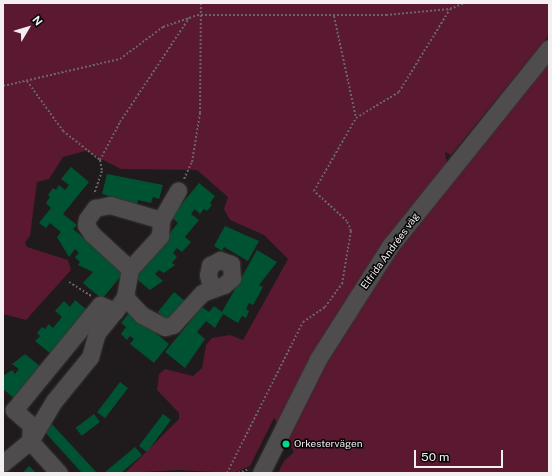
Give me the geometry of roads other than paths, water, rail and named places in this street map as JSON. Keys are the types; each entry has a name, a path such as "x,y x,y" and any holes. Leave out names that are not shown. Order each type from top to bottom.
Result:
{"street":[{"name":"Elfrida Andrées väg","path":"261,473 318,359 390,246 549,48"},
{"path":"59,473 30,441 31,425 14,410 107,308 125,297 130,269 160,236 161,220 178,190"},
{"path":"130,269 86,225 95,208 110,205 161,220"},
{"path":"125,297 142,315 165,327 173,325 211,287"},
{"path":"3,463 30,441 54,400 90,357 97,333 107,308"}],"place":[{"name":"Orkestervägen","path":"286,444"}]}
